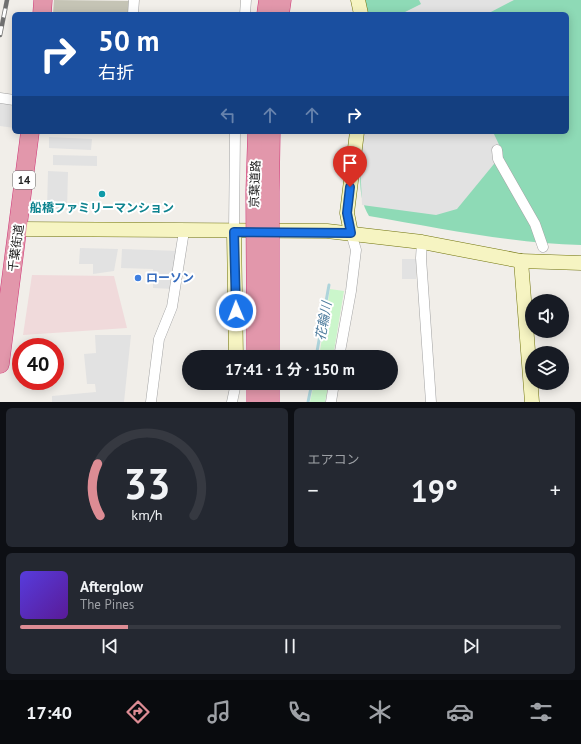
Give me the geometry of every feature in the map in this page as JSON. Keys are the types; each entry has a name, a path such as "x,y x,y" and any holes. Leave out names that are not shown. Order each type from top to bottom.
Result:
{"highway":[{"path":"42,12 43,0"},
{"path":"266,12 268,0"},
{"path":"280,12 282,0"},
{"name":"千葉街道","path":"0,364 19,229 30,134"},
{"name":"京葉道路","path":"256,350 255,199 257,134"},
{"name":"京葉道路","path":"270,350 271,134"},
{"path":"256,390 256,402"},
{"path":"270,390 270,402"}],"street":[{"path":"133,12 134,0"},
{"path":"244,12 246,0"},
{"path":"358,0 361,12"},
{"path":"0,98 12,100"},
{"path":"23,134 20,153 26,161"},
{"path":"235,134 234,232 236,350"},
{"path":"340,350 351,291 356,250 347,213 357,134"},
{"path":"497,150 498,159 535,224 543,247"},
{"path":"19,229 351,233 422,242 521,261 581,263"},
{"path":"151,402 159,339 172,307 184,231"},
{"path":"422,242 421,258 431,402"},
{"path":"521,261 532,402"},
{"path":"232,402 235,390"},
{"path":"331,402 333,390"}],"shaded area":[{"path":"54,0 129,1 129,12 53,12"},
{"path":"419,0 514,0 491,12 405,12 421,4"},
{"path":"0,103 12,105 12,128 0,126"},
{"path":"363,134 494,134 503,153 457,209 436,215 362,205 360,160"},
{"path":"49,137 92,139 91,150 49,148"},
{"path":"53,155 97,156 97,166 53,165"},
{"path":"48,171 68,172 67,210 47,209"},
{"path":"80,248 118,249 114,271 93,274 93,264 79,264"},
{"path":"122,249 179,251 173,289 153,288 153,269 121,268"},
{"path":"402,259 416,259 416,279 402,279"},
{"path":"32,275 114,276 127,328 23,335"},
{"path":"95,335 131,335 124,402 52,402 52,396 96,392 95,384 87,384 84,354 96,353"}],"green space":[{"path":"364,0 581,0 581,245 554,244 501,238 369,216 364,207 360,186 365,134 569,134 569,12 367,12"},
{"path":"330,289 344,291 334,350 320,350"},
{"path":"313,390 328,390 325,402 310,402"}],"waterway":[{"name":"花輪川","path":"317,350 329,285"},
{"name":"花輪川","path":"308,402 311,390"}],"railway":[{"path":"0,35 7,0"}],"place":[{"name":"船橋ファミリーマンション","path":"102,194"},
{"name":"ローソン","path":"138,278"}],"route":[{"path":"236,311 234,232 327,231 351,233 347,213 350,187"}]}
